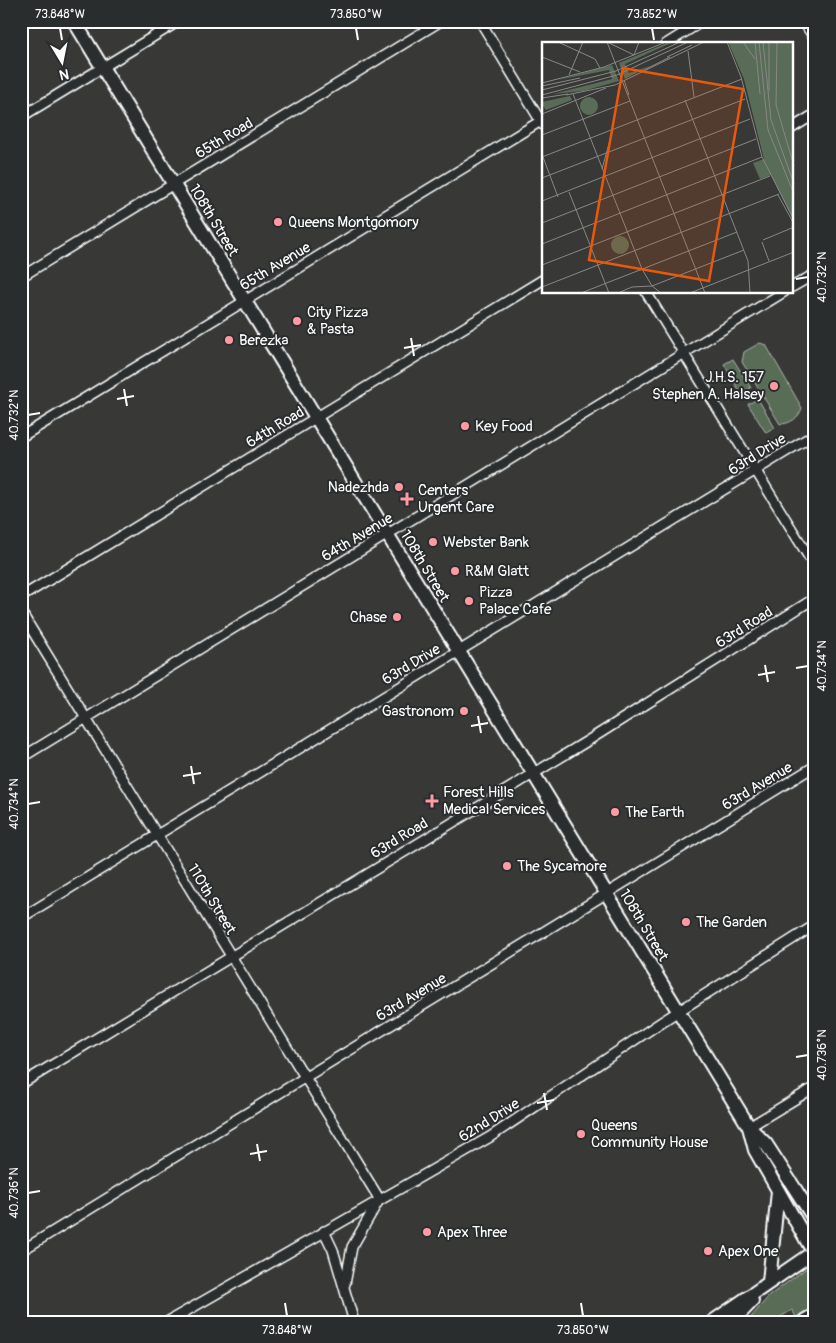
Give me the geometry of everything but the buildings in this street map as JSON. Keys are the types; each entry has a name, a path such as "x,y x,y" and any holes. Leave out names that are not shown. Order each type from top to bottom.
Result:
{"highway":[{"path":"806,1322 815,1317"}],"main road":[{"name":"108th Street","path":"74,21 533,772 677,1012 749,1127 766,1144 815,1220"},
{"name":"108th Street","path":"749,1127 755,1150 814,1253"},
{"path":"732,1322 769,1282 778,1191"},
{"path":"712,1322 814,1253"}],"street":[{"path":"21,117 179,21"},
{"name":"65th Road","path":"21,277 441,21"},
{"path":"480,21 542,120"},
{"path":"669,42 702,21"},
{"path":"803,21 815,39"},
{"path":"794,127 815,114"},
{"name":"65th Avenue","path":"21,437 542,123"},
{"path":"794,287 815,274"},
{"name":"64th Road","path":"21,597 542,280"},
{"path":"647,294 815,567"},
{"name":"64th Avenue","path":"21,758 781,294"},
{"name":"63rd Drive","path":"21,918 815,434"},
{"name":"63rd Road","path":"21,1084 815,598"},
{"name":"110th Street","path":"21,612 380,1200"},
{"name":"63rd Avenue","path":"21,1251 815,766"},
{"name":"62nd Drive","path":"167,1322 490,1136 677,1012 815,925"},
{"path":"749,1127 815,1087"},
{"path":"344,1286 352,1247 380,1200"},
{"path":"324,1231 333,1250 354,1322"}],"green space":[{"path":"760,343 766,345 802,408 794,420 787,423 780,424 742,362 744,352"},
{"path":"733,359 751,388 741,394 724,364"},
{"path":"758,399 775,428 766,433 748,404"},
{"path":"808,1267 815,1279 815,1322 799,1322 792,1310 772,1322 747,1322 769,1296"}],"place":[{"name":"Queens Montgomory","path":"278,222"},
{"name":"City Pizza & Pasta","path":"297,321"},
{"name":"Berezka","path":"229,340"},
{"name":"J.H.S. 157 Stephen A. Halsey","path":"774,386"},
{"name":"Key Food","path":"465,426"},
{"name":"Nadezhda","path":"399,487"},
{"name":"Centers Urgent Care","path":"407,499"},
{"name":"Webster Bank","path":"433,542"},
{"name":"R&M Glatt","path":"455,571"},
{"name":"Pizza Palace Cafe","path":"469,601"},
{"name":"Chase","path":"397,617"},
{"name":"Gastronom","path":"464,711"},
{"name":"Forest Hills Medical Services","path":"432,801"},
{"name":"The Earth","path":"615,812"},
{"name":"The Sycamore","path":"507,866"},
{"name":"The Garden","path":"686,922"},
{"name":"Queens Community House","path":"581,1134"},
{"name":"Apex Three","path":"427,1232"},
{"name":"Apex One","path":"708,1251"}]}
